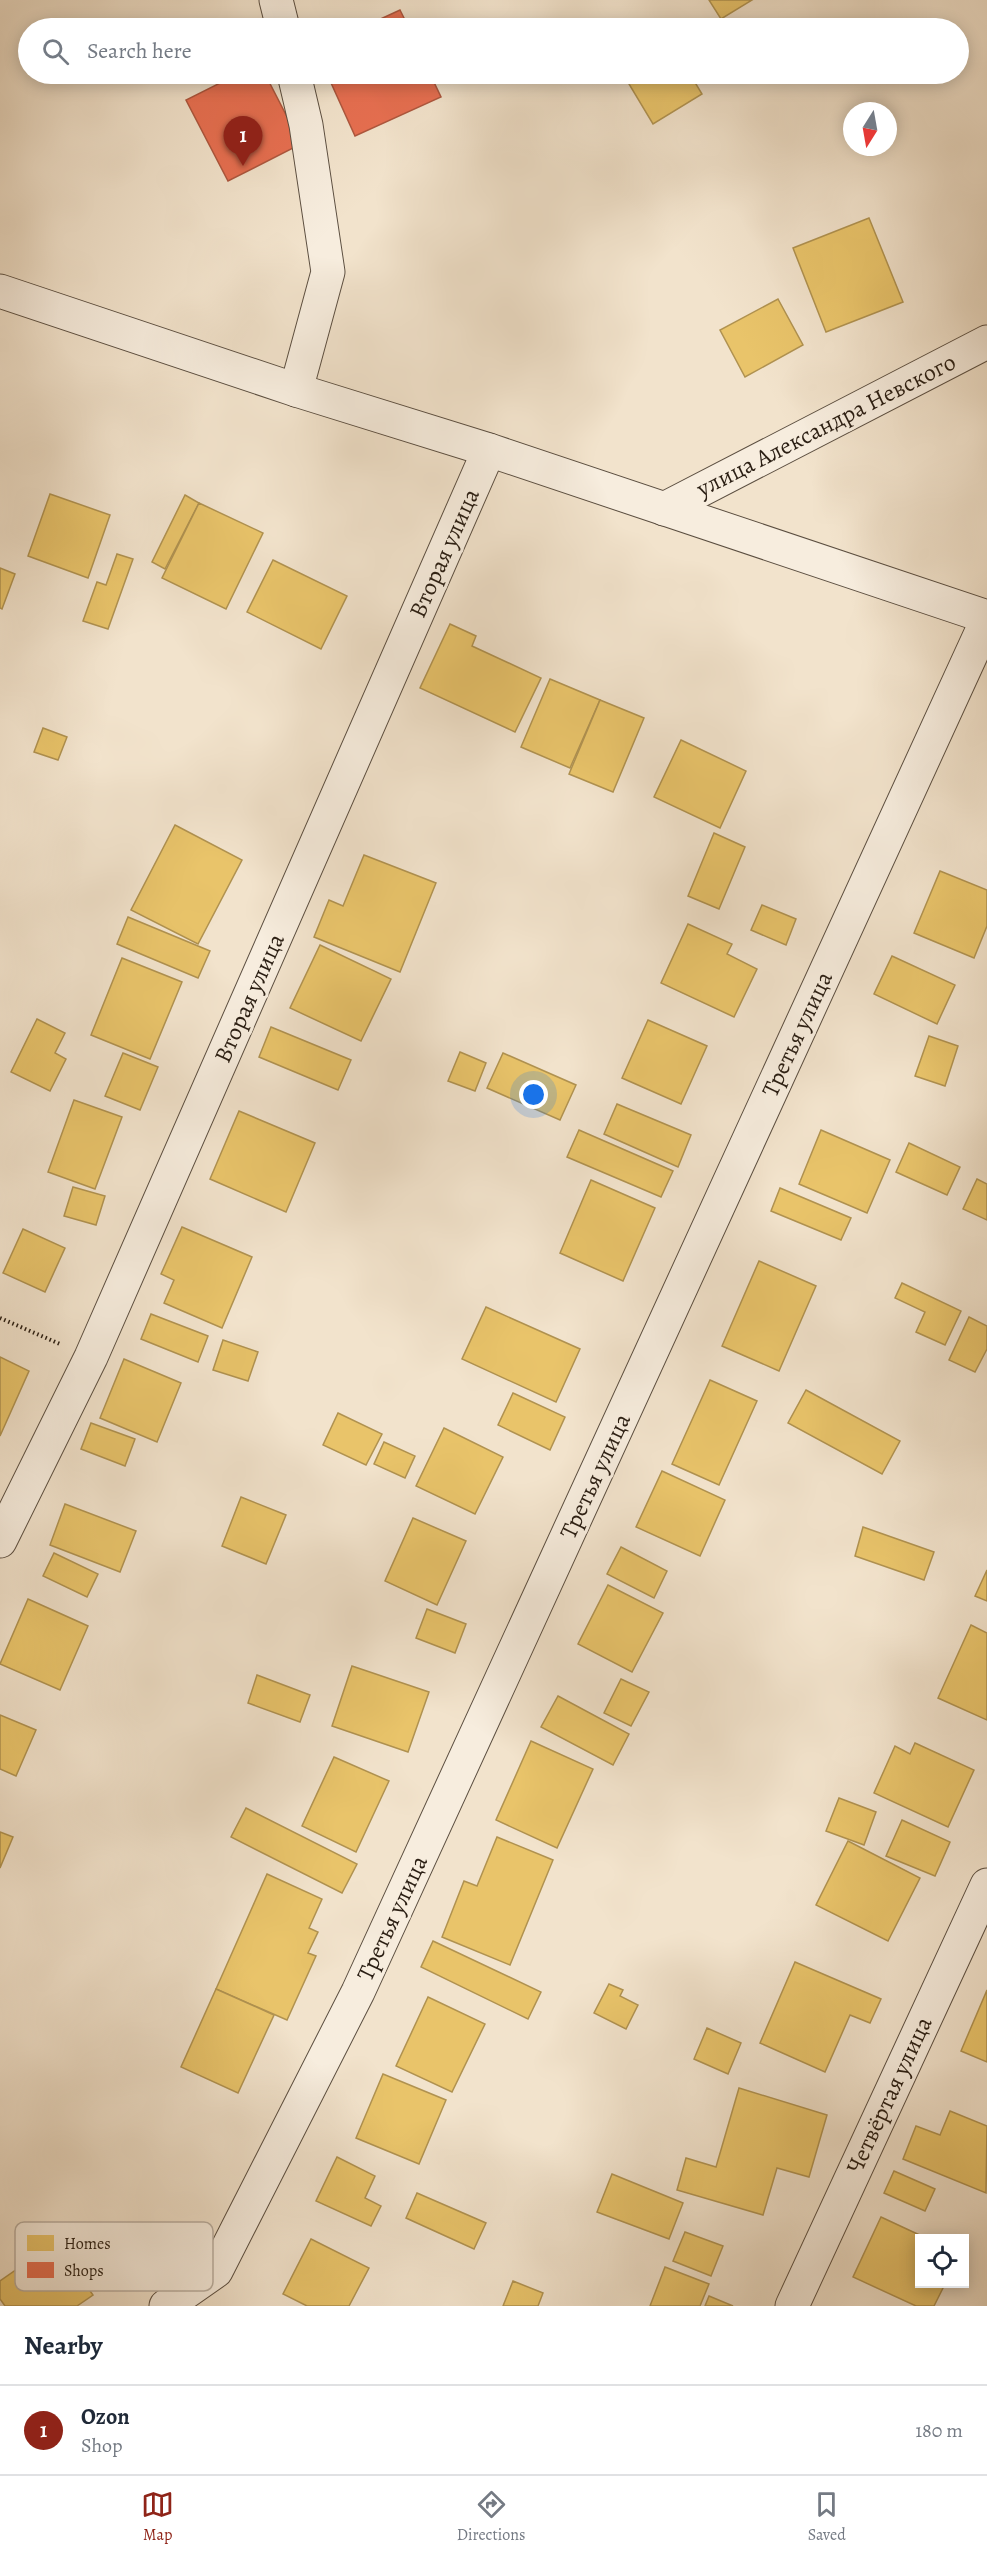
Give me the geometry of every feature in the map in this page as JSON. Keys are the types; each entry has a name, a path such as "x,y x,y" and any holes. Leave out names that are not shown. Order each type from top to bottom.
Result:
{"street":[{"path":"276,0 280,18"},
{"path":"296,84 306,125 328,272 296,390"},
{"path":"0,291 296,390 489,450 987,619"},
{"name":"улица Александра Невского","path":"664,509 987,342"},
{"name":"Вторая улица","path":"0,1541 91,1357 489,450"},
{"name":"Третья улица","path":"213,2273 358,1992 987,619"},
{"name":"Четвёртая улица","path":"792,2306 987,1885"},
{"name":"Третья улица","path":"166,2306 187,2291"}],"path":[{"path":"0,1318 91,1357"}],"building: Homes":[{"path":"709,0 752,0 723,18 720,18"},
{"path":"629,84 696,84 702,94 653,124"},
{"path":"869,218 903,302 826,332 793,248"},
{"path":"778,299 803,345 745,377 720,330"},
{"path":"50,494 110,515 88,578 28,556"},
{"path":"185,495 199,503 165,569 152,562"},
{"path":"199,503 263,533 226,609 162,578"},
{"path":"117,554 133,559 108,629 83,621 97,582 106,585"},
{"path":"273,560 347,596 321,649 247,612"},
{"path":"0,568 15,574 2,609 0,608"},
{"path":"450,624 476,636 472,646 541,678 515,732 420,688"},
{"path":"550,679 600,700 570,768 521,747"},
{"path":"600,700 644,718 613,792 569,774"},
{"path":"43,728 67,737 58,760 34,752"},
{"path":"681,740 746,771 720,828 654,797"},
{"path":"175,825 242,860 198,944 131,910"},
{"path":"714,833 745,847 719,909 688,896"},
{"path":"364,855 436,883 400,972 314,937 329,900 343,906"},
{"path":"940,871 987,890 987,926 974,958 914,933"},
{"path":"762,905 796,919 786,945 751,930"},
{"path":"128,917 210,951 198,978 117,944"},
{"path":"688,924 732,944 727,954 757,969 734,1017 661,983"},
{"path":"320,945 391,979 361,1041 290,1008"},
{"path":"892,956 955,985 937,1024 874,994"},
{"path":"122,958 182,982 150,1059 91,1035"},
{"path":"37,1019 65,1033 55,1053 66,1059 50,1091 11,1072"},
{"path":"648,1020 707,1046 681,1104 622,1078"},
{"path":"271,1027 351,1060 338,1090 259,1057"},
{"path":"929,1036 958,1046 945,1086 915,1076"},
{"path":"460,1052 486,1063 475,1091 448,1081"},
{"path":"123,1053 158,1067 140,1110 105,1096"},
{"path":"503,1053 576,1085 560,1120 487,1088"},
{"path":"74,1100 122,1117 95,1189 48,1172"},
{"path":"617,1104 691,1135 678,1167 604,1134"},
{"path":"239,1111 315,1143 286,1212 210,1179"},
{"path":"579,1130 673,1171 661,1197 567,1157"},
{"path":"821,1130 890,1160 867,1213 799,1184"},
{"path":"909,1143 960,1167 947,1195 896,1172"},
{"path":"977,1179 987,1184 987,1220 963,1209"},
{"path":"591,1180 655,1208 623,1281 560,1253"},
{"path":"73,1187 105,1196 96,1225 64,1216"},
{"path":"780,1188 851,1218 841,1240 771,1211"},
{"path":"182,1227 252,1257 222,1328 164,1303 174,1280 161,1274"},
{"path":"23,1229 65,1248 45,1292 3,1273"},
{"path":"759,1261 816,1286 779,1371 722,1346"},
{"path":"902,1283 961,1311 945,1345 916,1332 925,1312 895,1298"},
{"path":"486,1307 580,1349 556,1402 462,1359"},
{"path":"151,1314 208,1336 198,1362 141,1339"},
{"path":"969,1317 987,1326 987,1349 975,1372 949,1360"},
{"path":"223,1340 258,1352 248,1381 213,1370"},
{"path":"0,1357 29,1371 0,1436"},
{"path":"124,1359 181,1383 157,1442 100,1418"},
{"path":"710,1380 757,1401 719,1485 672,1464"},
{"path":"806,1390 900,1441 882,1474 788,1423"},
{"path":"513,1393 565,1417 550,1450 498,1425"},
{"path":"338,1413 382,1434 366,1465 323,1445"},
{"path":"91,1423 135,1439 125,1466 81,1449"},
{"path":"444,1428 503,1457 475,1514 416,1486"},
{"path":"384,1442 415,1456 405,1478 374,1464"},
{"path":"662,1471 725,1500 700,1556 636,1527"},
{"path":"241,1497 286,1515 266,1564 222,1546"},
{"path":"65,1504 136,1531 120,1572 50,1545"},
{"path":"413,1518 466,1541 437,1605 385,1581"},
{"path":"863,1527 934,1552 924,1580 855,1556"},
{"path":"621,1547 667,1571 654,1598 607,1574"},
{"path":"54,1553 98,1574 87,1597 43,1576"},
{"path":"987,1570 987,1601 975,1596"},
{"path":"608,1585 663,1613 632,1672 578,1644"},
{"path":"28,1599 88,1626 60,1690 0,1664"},
{"path":"427,1609 466,1624 455,1653 416,1638"},
{"path":"971,1625 987,1633 987,1720 938,1698"},
{"path":"352,1666 429,1692 408,1752 332,1726"},
{"path":"257,1675 310,1695 300,1722 248,1703"},
{"path":"621,1679 649,1692 631,1726 604,1713"},
{"path":"558,1696 629,1734 613,1765 541,1727"},
{"path":"0,1715 36,1730 16,1776 0,1769"},
{"path":"531,1741 593,1769 557,1848 496,1820"},
{"path":"915,1743 974,1770 948,1827 874,1793 895,1746 910,1754"},
{"path":"334,1757 389,1781 356,1852 302,1826"},
{"path":"839,1798 876,1812 864,1845 826,1831"},
{"path":"246,1808 357,1864 342,1893 231,1837"},
{"path":"902,1820 950,1842 935,1876 886,1856"},
{"path":"0,1832 13,1837 0,1868"},
{"path":"497,1837 553,1860 510,1965 442,1937 464,1881 477,1886"},
{"path":"848,1841 920,1878 888,1941 816,1905"},
{"path":"267,1874 322,1899 309,1928 318,1932 308,1953 316,1956 287,2020 216,1989"},
{"path":"433,1941 541,1992 528,2019 421,1967"},
{"path":"795,1962 881,1999 870,2023 850,2015 825,2072 760,2043"},
{"path":"609,1984 623,1990 620,1996 638,2005 626,2029 594,2013"},
{"path":"216,1989 274,2015 238,2093 181,2067"},
{"path":"987,1990 987,2062 961,2051"},
{"path":"428,1997 485,2024 452,2092 396,2066"},
{"path":"707,2028 741,2043 728,2074 694,2059"},
{"path":"383,2074 446,2100 419,2164 356,2138"},
{"path":"739,2088 827,2115 809,2177 777,2168 763,2215 677,2190 686,2158 716,2167"},
{"path":"950,2111 987,2126 986,2193 903,2159 916,2126 940,2135"},
{"path":"337,2157 375,2176 365,2198 381,2206 371,2226 316,2201"},
{"path":"894,2171 935,2189 925,2211 884,2193"},
{"path":"612,2174 683,2203 669,2239 597,2212"},
{"path":"417,2193 486,2223 474,2249 406,2218"},
{"path":"881,2217 917,2234 915,2234 915,2288 943,2288 934,2306 916,2306 853,2277"},
{"path":"685,2232 723,2246 711,2276 673,2261"},
{"path":"311,2239 369,2268 349,2306 307,2306 283,2294"},
{"path":"665,2267 709,2284 700,2306 650,2306"},
{"path":"15,2271 15,2291 90,2291 93,2295 77,2306 5,2306 0,2299 0,2281"},
{"path":"513,2281 543,2293 538,2306 503,2306"},
{"path":"709,2296 733,2306 705,2306"}],"building: Shops":[{"path":"400,10 404,18 383,18"},
{"path":"218,84 270,84 301,144 228,181 186,100"},
{"path":"332,84 435,84 441,97 355,136"}],"place":[{"name":"Ozon","path":"243,166"}]}
